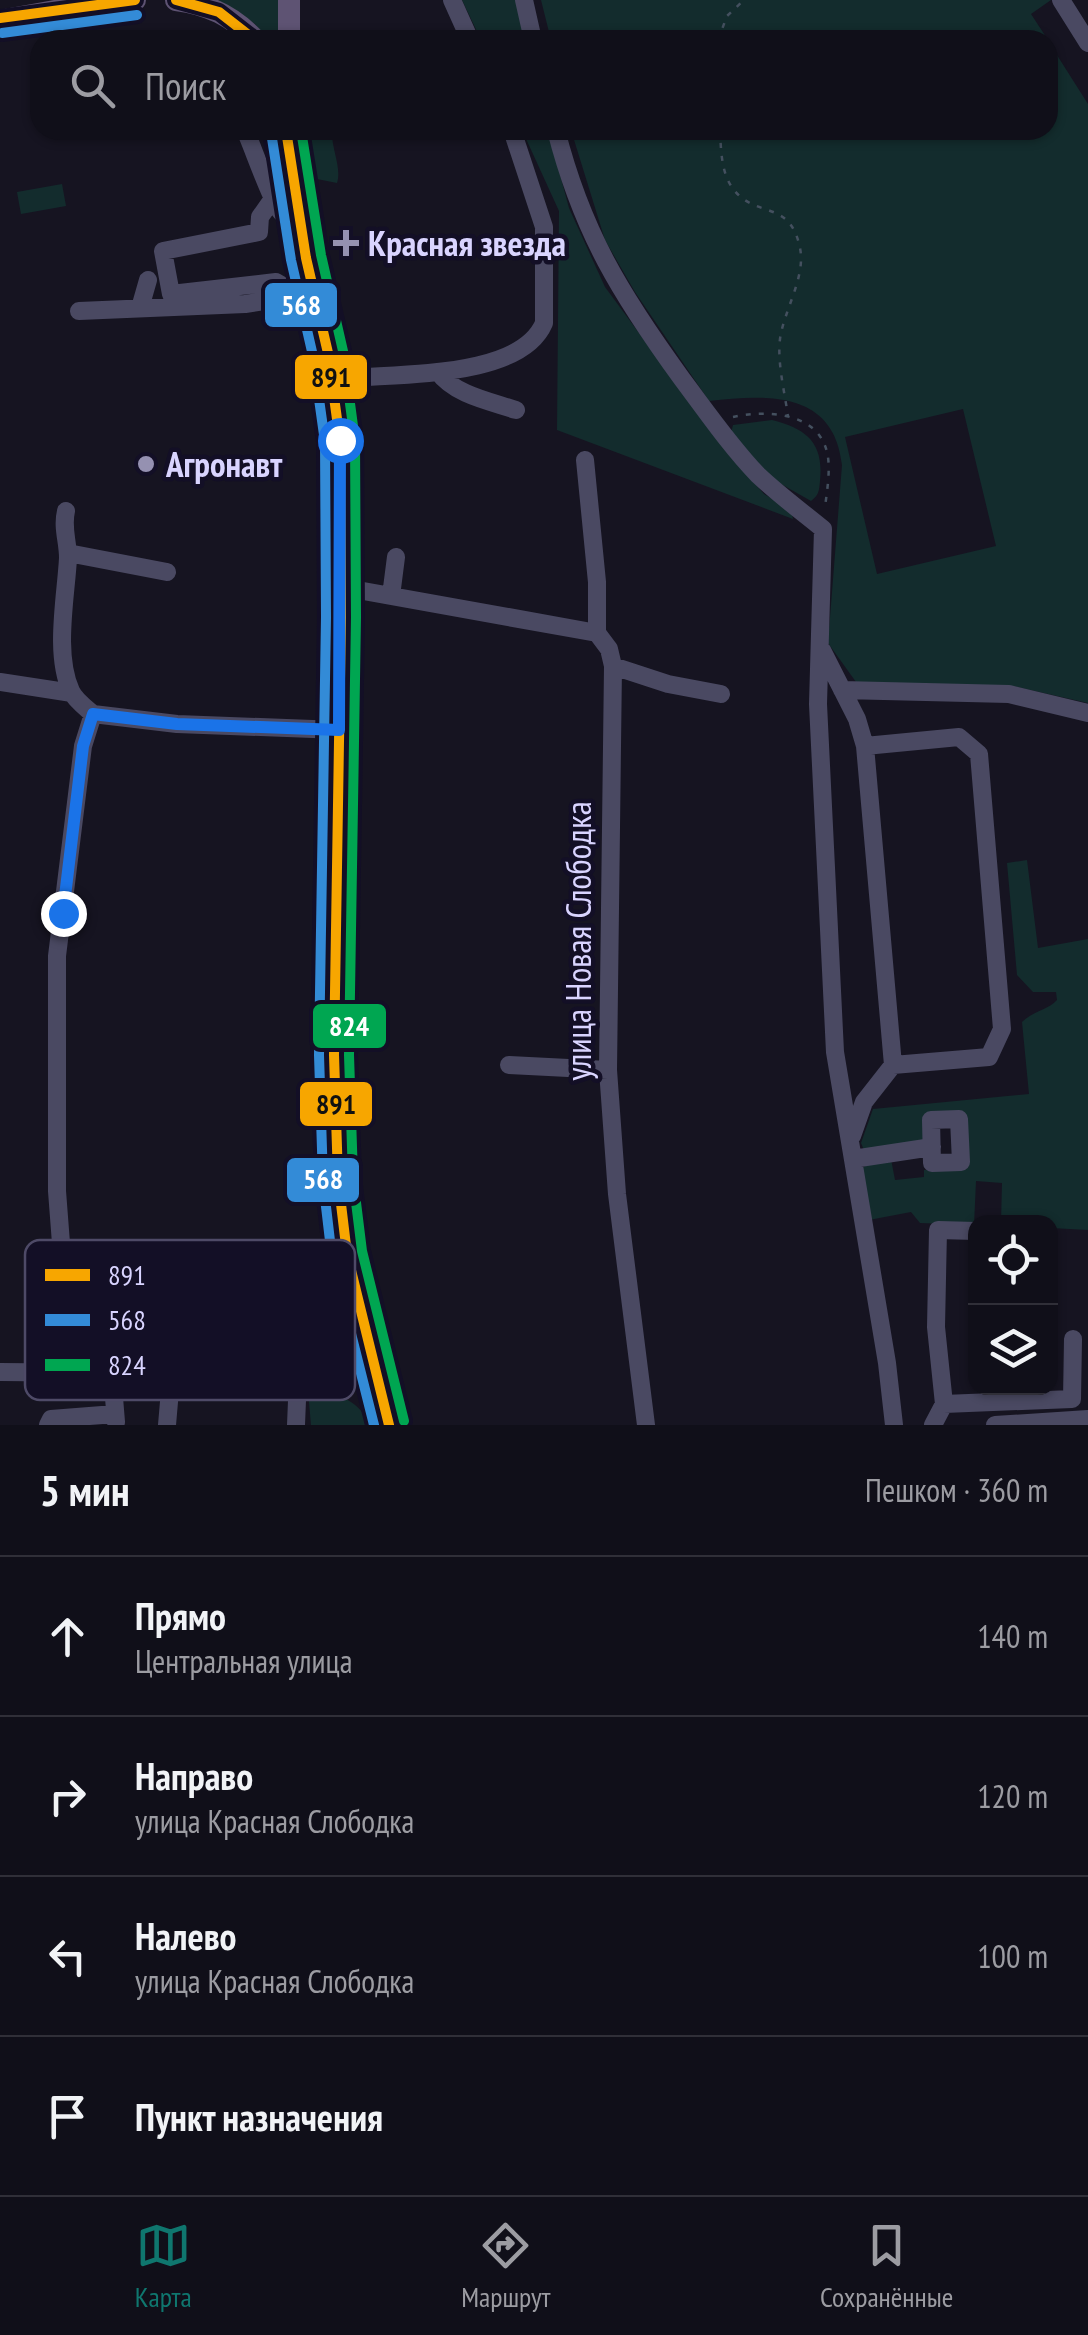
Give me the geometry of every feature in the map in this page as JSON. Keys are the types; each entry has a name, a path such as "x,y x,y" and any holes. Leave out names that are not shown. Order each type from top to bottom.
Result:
{"main road":[{"path":"3,19 135,0"},
{"path":"176,0 209,6 245,30"},
{"path":"289,0 289,30"},
{"path":"289,140 307,294 332,380 340,440 334,1055 338,1179 345,1240"},
{"path":"355,1287 389,1425"}],"street":[{"path":"452,0 466,30"},
{"path":"524,0 531,30"},
{"path":"1061,0 1088,44"},
{"path":"250,140 272,200 282,213 299,219"},
{"path":"332,380 438,372 516,351 541,330 544,227 515,140"},
{"path":"558,140 570,186 595,245 635,314 758,475 822,529 818,704 835,1052 894,1425"},
{"path":"272,200 260,216 259,232 163,251 171,294 276,282 307,294"},
{"path":"140,308 148,280"},
{"path":"80,311 246,304 307,294"},
{"path":"438,372 446,382 468,394 516,410"},
{"name":"улица Новая Слободка","path":"586,460 597,582 597,633 609,649 613,666 608,1070 617,1194 646,1425"},
{"path":"66,511 63,526 68,553 62,605 65,660 72,693 93,714 177,724 339,730"},
{"path":"68,553 167,572"},
{"path":"391,596 396,557"},
{"path":"341,587 597,633"},
{"path":"819,646 857,718 865,746 893,1065 864,1102 851,1150"},
{"path":"613,666 668,684 721,694"},
{"path":"0,682 72,693"},
{"path":"842,690 1009,694 1088,713"},
{"path":"61,1240 57,1191 57,956 83,746 93,714"},
{"path":"865,746 959,738 979,754 1002,1029 989,1057 893,1065"},
{"path":"508,1065 608,1070"},
{"path":"851,1150 932,1148"},
{"path":"933,1425 944,1404 936,1328 938,1230 968,1231"},
{"path":"944,1404 1072,1399 1073,1339"},
{"path":"0,1372 25,1373"},
{"path":"355,1377 376,1375"},
{"path":"167,1425 169,1400"},
{"path":"296,1425 297,1400"},
{"path":"48,1425 51,1419 116,1420"},
{"path":"995,1425 1088,1419"}],"path":[{"path":"722,30 728,16 744,0"},
{"path":"721,140 722,164 733,190 754,206 781,213 795,231 801,253 780,341 788,417"},
{"path":"714,421 740,415 788,417 800,419 818,434 827,452 822,529"}],"green space":[{"path":"217,0 278,0 278,30 260,30"},
{"path":"462,0 516,0 524,30 476,30"},
{"path":"541,0 1051,0 1031,14 1041,30 548,30"},
{"path":"1058,57 1088,104 1088,703 1013,686 856,682 828,643 842,465 826,423 812,410 775,399 709,401 635,292 605,240 574,140 1058,140","holes":["963,409 996,546 877,574 845,437"]},
{"path":"310,140 333,140 337,183 312,178"},
{"path":"527,140 551,140 569,208 605,287 730,456 764,494 791,510 793,519 557,430 559,211"},
{"path":"62,184 66,206 21,214 17,192"},
{"path":"772,420 804,433 816,447 820,481 811,501 774,480 731,433 733,425"},
{"path":"1027,860 1038,948 1088,939 1088,1230 1058,1228 1058,1215 1001,1215 1002,1183 976,1181 974,1215 968,1215 968,1225 920,1223 911,1212 869,1220 860,1170 870,1162 891,1159 895,1180 924,1177 924,1170 967,1169 965,1113 923,1116 923,1141 864,1150 861,1143 873,1109 1029,1094 1022,1022 1057,1000 1056,992 1033,992 1017,975 1007,863"},
{"path":"309,1400 347,1400 356,1405 369,1425 311,1425"}],"transit line":[{"name":"891","path":"0,18 135,0"},
{"name":"891","path":"176,0 219,12 242,30"},
{"name":"568","path":"2,33 137,15"},
{"name":"568","path":"272,140 325,442 319,1055 323,1181 330,1240"},
{"name":"891","path":"288,140 306,258 328,353 340,441 334,1055 338,1179 345,1240"},
{"name":"824","path":"303,140 321,255 343,351 355,441 349,1055 353,1178 362,1251 404,1421"},
{"name":"891","path":"355,1287 389,1425"},
{"name":"568","path":"355,1349 374,1425"}],"place":[{"name":"Красная звезда","path":"346,243"},
{"name":"Агронавт","path":"146,464"}],"route":[{"path":"63,913 83,746 93,714 177,724 339,730 340,440"}]}
